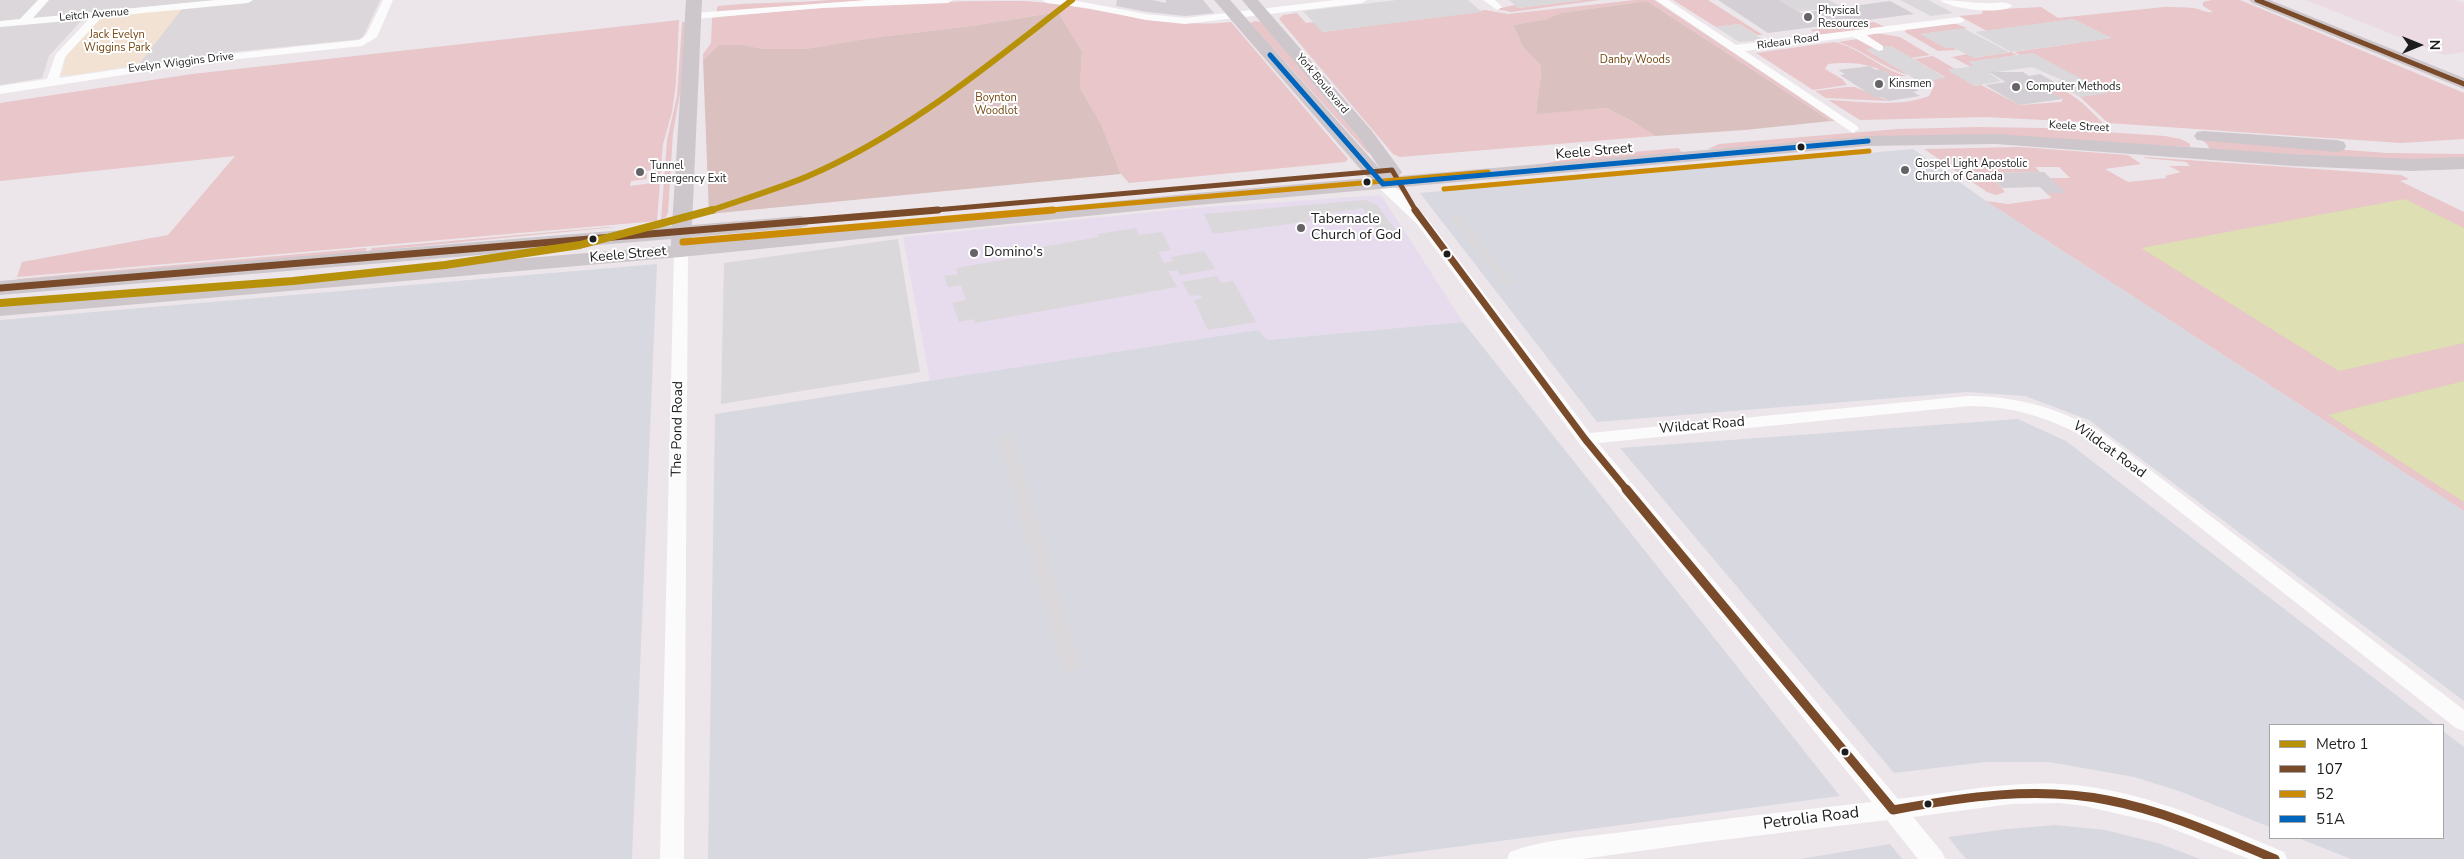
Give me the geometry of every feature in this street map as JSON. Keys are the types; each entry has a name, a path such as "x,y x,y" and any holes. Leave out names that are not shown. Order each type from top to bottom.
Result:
{"main road":[{"name":"York Boulevard","path":"1222,0 1387,177"},
{"path":"2257,0 2464,84"},
{"path":"2284,0 2464,72"},
{"name":"York Boulevard","path":"1256,6 1366,135 1387,177"},
{"name":"The Pond Road","path":"681,242 694,8"},
{"name":"Keele Street","path":"0,288 709,240 834,229 981,206 1387,177 1699,149 1853,129 1935,124 2048,125"},
{"path":"2198,153 2200,145 2184,135 2380,149 2464,150"},
{"name":"Keele Street","path":"1699,149 1958,139 2048,142 2354,163 2412,164 2464,162"},
{"name":"Keele Street","path":"0,309 387,276 681,242 1186,200 1387,177"}],"street":[{"path":"23,22 44,0"},
{"name":"Leitch Avenue","path":"0,24 173,4 248,0"},
{"name":"Evelyn Wiggins Drive","path":"0,90 201,60 362,43 371,37 388,0"},
{"path":"694,8 948,0"},
{"path":"1047,0 1171,20 1196,20 1235,16 1256,6 1362,0"},
{"path":"1488,0 1498,7"},
{"path":"1661,0 1853,129"},
{"path":"1945,0 1972,7 2007,6"},
{"path":"52,82 60,56 98,14"},
{"name":"Rideau Road","path":"1734,49 1960,20"},
{"path":"1854,33 1879,48"},
{"path":"1387,177 1397,195 1422,221 1585,439 1933,859"},
{"name":"The Pond Road","path":"672,859 681,242"},
{"name":"Wildcat Road","path":"1585,439 1969,401 2007,402 2050,413 2092,434 2464,722"},
{"name":"Petrolia Road","path":"1519,859 1586,848 1827,816 1893,810 2009,794 2043,793 2083,796 2163,815 2275,859"}],"shaded area":[{"path":"0,0 380,0 362,39 223,53 138,65 186,3 88,13 49,56 42,78 0,85"},
{"path":"830,0 873,0 716,12 718,6"},
{"path":"1397,0 1468,0 1482,12 1322,32 1303,11"},
{"path":"1509,0 1583,0 1518,8"},
{"path":"1582,0 1600,0 1511,12 1497,9 1515,5 1518,8"},
{"path":"1635,0 1654,0 1836,121 1831,121 1647,1 1560,13 1547,19 1513,25 1523,47 1541,66 1536,113 1606,108 1655,136 1400,157 1393,154 1279,19 1283,15 1297,13 1306,23 1313,22 1323,32 1485,10 1508,14"},
{"path":"1673,0 1708,0 1763,35 1757,35 1739,24 1716,27"},
{"path":"1779,0 1829,0 1843,8 1798,11"},
{"path":"1900,0 1928,0 1953,13 1931,16"},
{"path":"2212,0 2240,0 2464,93 2464,139 2401,143 2108,123 2080,97 2060,86 2082,97 2033,53 2020,55 2014,52 2111,38 2073,19 1987,31 1959,16 1982,14 1983,10 2041,7 2058,18 2164,7 2193,8 2213,12 2203,6 2203,2"},
{"path":"2306,0 2456,0 2464,3 2464,52 2444,55"},
{"path":"1022,1 1048,3 1179,23 1231,22 1348,159 1345,162 1129,183 1121,174 1101,124 1080,88 1082,51 1058,12 805,49 763,49 744,45 719,45 703,60 703,54 711,43 712,18 870,5"},
{"path":"2073,19 2112,38 2011,52 1975,32"},
{"path":"679,20 676,83 672,112 663,144 660,178 652,178 652,170 629,173 647,173 647,179 631,181 630,186 660,182 657,221 17,277 22,262 168,235 235,156 0,181 0,103 192,74"},
{"path":"1255,21 1261,22 1371,152 1368,153 1250,23"},
{"path":"682,22 685,22 681,88 673,133 668,212 666,217 661,220 667,140 677,96"},
{"path":"1874,22 1885,27 1821,35 1810,30"},
{"path":"1954,23 1967,28 1921,34 1946,48 1954,48 1956,50 1938,51 1905,32 1906,29"},
{"path":"1739,24 1764,40 1739,42 1716,27"},
{"path":"1965,28 2009,52 1974,58 1954,48 1946,48 1920,34"},
{"path":"1876,33 1900,37 1930,55 1911,58 1891,46 1883,47 1866,36"},
{"path":"1858,39 1874,48 1867,50 1909,75 1890,68 1856,49 1838,42"},
{"path":"1834,42 1853,49 1888,69 1907,76 1898,76 1897,78 1880,69 1856,63 1828,64 1825,69 1842,79 1847,85 1813,90 1756,53"},
{"path":"1891,46 1946,78 1920,82 1866,49"},
{"path":"2011,52 2017,55 1969,62 1975,66 1971,67 1952,57 1968,54 1974,58"},
{"path":"2033,53 2108,93 2082,97 2055,82 2062,80 2032,67 1989,73 2001,81 1975,86 1947,70 1974,66 1968,62"},
{"path":"1933,56 1955,69 1948,70 1975,86 1981,85 2020,105 2061,102 2063,99 2045,89 2062,90 2077,98 2103,123 1986,117 1860,120 1828,100 1892,103 1917,100 1929,96 1935,84 1933,80 1945,77 1914,59"},
{"path":"1855,87 1889,101 1826,98 1815,91"},
{"path":"2045,128 2165,136 2181,139 2190,144 2190,147 2045,139 1708,149 1719,144 1898,129"},
{"path":"2200,139 2387,153 2464,154 2464,159 2434,161 2210,150 2207,144"},
{"path":"2020,147 2128,155 2141,164 2105,169 2128,182 2167,178 2165,176 2181,172 2169,166 2190,166 2186,162 2144,157 2401,175 2409,179 2400,181 2464,212 2464,511 1986,201 2008,204 2052,198 2046,193 2065,193 2050,178 2070,178 2059,167 2035,167 2040,172 1988,173 2005,192 1996,195 1987,192 1924,149"},
{"path":"1679,148 1680,151 1687,154 1522,167 1588,156"},
{"path":"1913,149 1986,201 2464,511 2464,701 2089,420 2025,396 1968,392 1597,422 1420,193"},
{"path":"1381,195 1463,322 1267,340 1258,330 930,381 903,237 1195,208"},
{"path":"1365,200 1376,204 1399,234 1383,237 1363,208 1309,216 1311,221 1213,234 1204,214"},
{"path":"1460,214 1514,284 1504,285 1449,216"},
{"path":"616,227 370,251 372,248"},
{"path":"1136,228 1139,235 1162,232 1171,250 1158,252 1164,263 1173,261 1171,257 1204,251 1215,269 1180,275 1177,270 1168,271 1177,287 975,323 974,319 959,322 952,303 966,300 961,285 948,287 944,276 958,274 956,268 1032,255 1030,249 1099,237 1098,234"},
{"path":"898,239 920,372 721,404 724,263"},
{"path":"367,248 365,252 17,282 17,279"},
{"path":"657,264 632,859 0,859 0,320"},
{"path":"1217,276 1221,283 1233,281 1256,322 1208,330 1194,300 1203,298 1201,295 1190,296 1182,282"},
{"path":"1463,322 1840,796 1364,859 708,859 715,414 1258,330 1267,340"},
{"path":"2018,419 2066,441 2434,724 2269,724 2269,827 2179,791 2134,777 2049,762 1985,762 1894,773 1620,448"},
{"path":"1012,435 1081,667 1063,672 1033,566 1033,552 1027,544 998,438"},
{"path":"2444,732 2464,747 2464,859 2351,859 2301,839 2444,839"},
{"path":"2056,825 2105,830 2158,843 2200,859 1966,859 1948,837"},
{"path":"1890,844 1902,859 1800,859"}],"green space":[{"name":"Danby Woods","path":"1647,1 1831,121 1745,130 1655,136 1606,108 1536,114 1541,66 1523,47 1513,25 1547,19 1560,13"},
{"name":"Jack Evelyn Wiggins Park","path":"182,9 138,65 74,75 61,75 67,55 99,19 107,16"},
{"name":"Boynton Woodlot","path":"1058,12 1082,51 1080,88 1101,124 1121,174 709,214 703,60 719,45 744,45 763,49 805,49"},
{"path":"2405,199 2464,228 2464,343 2339,371 2141,248"},
{"path":"2464,381 2464,502 2328,415"}],"building":[{"path":"1117,0 1152,0 1166,3 1166,0 1203,0 1214,13 1185,16 1148,12 1116,6"},
{"name":"Physical Resources","path":"1718,0 1779,0 1801,13 1890,1 1914,14 1768,33"},
{"name":"Kinsmen","path":"1870,66 1876,70 1881,69 1919,91 1913,92 1920,96 1889,101 1882,97 1876,98 1840,75 1845,74 1838,70"},
{"name":"Computer Methods","path":"1989,72 2023,72 2029,76 2040,74 2058,84 2041,86 2063,99 2020,105 1985,85 2006,82"},
{"path":"2044,172 2066,193 2046,193 2040,187 2002,188 1987,173"}],"metro line":[{"name":"1","path":"0,303 293,281 445,265 580,245 703,213 806,177 872,143 932,107 1072,0"}],"transit line":[{"name":"107","path":"2257,0 2464,84"},
{"name":"51A","path":"1270,55 1383,184 1868,141"},
{"name":"52","path":"1444,189 1869,151"},
{"name":"107","path":"0,288 708,230 1392,170 1422,221 1585,439 1893,810"},
{"name":"52","path":"683,242 1488,172"},
{"name":"107","path":"1893,810 1940,802 2010,794 2081,796 2131,805 2156,812 2204,829 2275,859"}],"place":[{"name":"Physical Resources","path":"1808,17"},
{"name":"Kinsmen","path":"1879,84"},
{"name":"Computer Methods","path":"2016,87"},
{"name":"Gospel Light Apostolic Church of Canada","path":"1905,170"},
{"name":"Tunnel Emergency Exit","path":"640,172"},
{"name":"Tabernacle Church of God","path":"1301,228"},
{"name":"Domino's","path":"974,253"}]}
